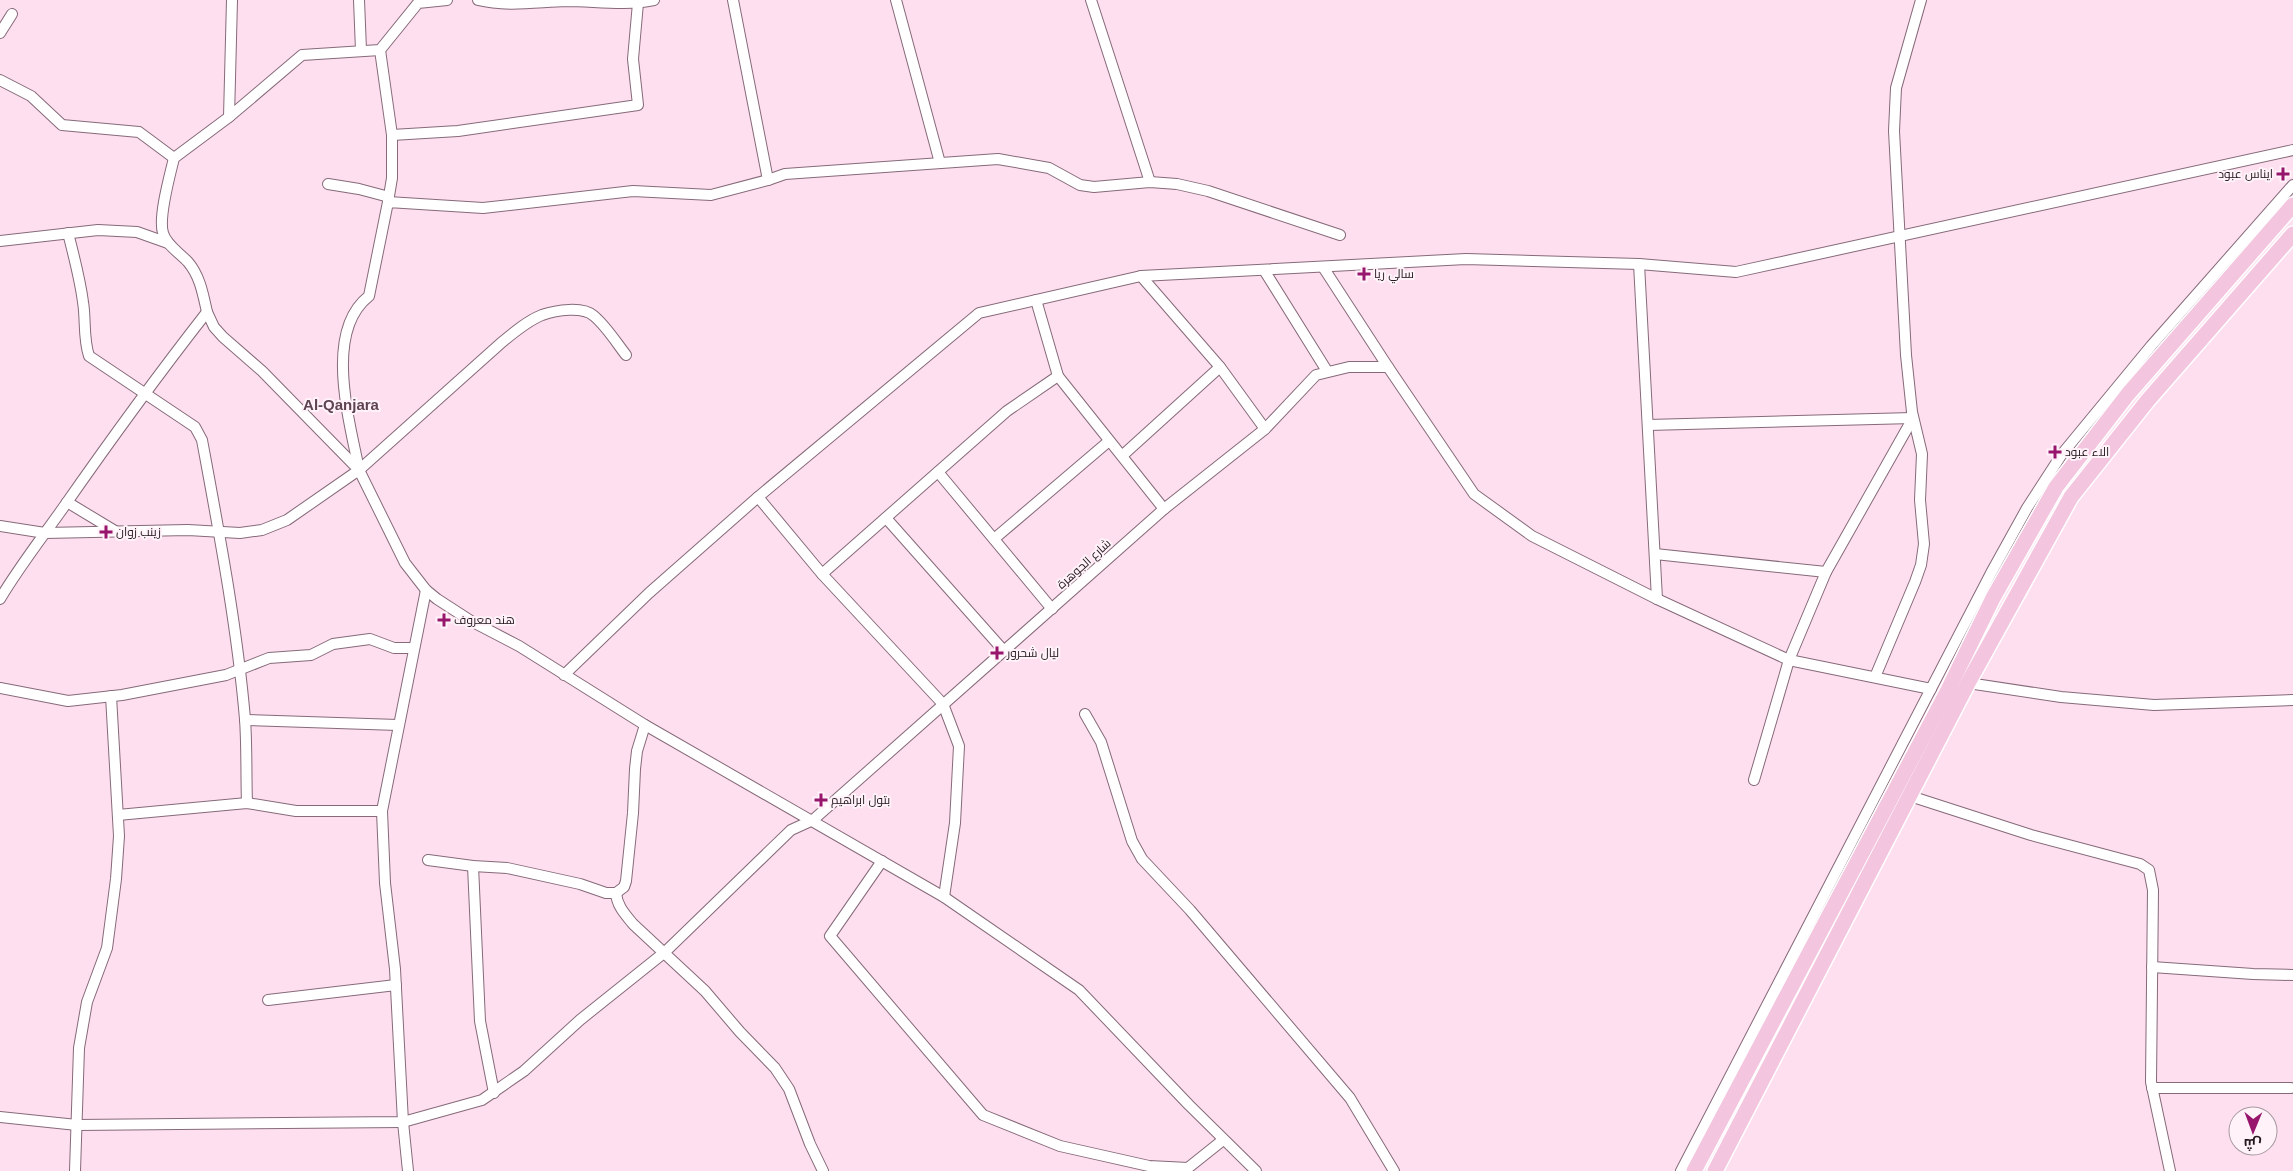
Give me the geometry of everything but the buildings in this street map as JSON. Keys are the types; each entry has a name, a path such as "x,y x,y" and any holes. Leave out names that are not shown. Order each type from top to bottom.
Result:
{"main road":[{"path":"1694,1171 1947,692 1993,598 2056,487 2128,394 2293,205"},
{"path":"1715,1171 1968,683 2071,497 2148,400 2293,234"}],"street":[{"path":"229,117 232,0"},
{"path":"359,0 361,50"},
{"path":"447,0 418,3 380,50 392,135 392,178 369,296 360,304 347,330 343,381 359,470 405,563 426,590 471,622 518,646 645,725 944,897 1079,990 1223,1140 1256,1171"},
{"path":"478,0 496,4 567,1 638,3 654,0"},
{"path":"733,0 768,180"},
{"path":"896,0 940,163"},
{"path":"1091,0 1150,182"},
{"path":"1875,677 1915,582 1921,565 1924,544 1920,500 1922,454 1913,418 1906,355 1894,131 1896,88 1921,0"},
{"path":"392,135 458,131 638,105 633,59 638,3"},
{"path":"0,33 12,14"},
{"path":"359,470 262,371 214,327 207,312 200,283 189,263 168,243 162,233 163,209 174,158 229,117 302,55 380,50"},
{"path":"0,80 31,96 62,125 139,132 174,158"},
{"path":"564,675 649,592 758,497 979,313 1140,276 1466,259 1639,264 1736,272 2293,150"},
{"path":"328,184 359,188 389,199 483,208 632,191 711,195 784,174 998,159 1049,168 1080,185 1094,187 1150,182 1176,184 1208,192 1340,235"},
{"path":"1681,1171 1991,573 2027,508 2062,454 2151,346 2293,185"},
{"path":"0,241 98,230 137,232 168,243"},
{"path":"68,233 80,279 84,304 85,342 90,356 195,427 202,440 219,532 239,670 245,720 247,803"},
{"path":"1639,264 1657,599"},
{"path":"1323,267 1474,494 1532,536 1657,599 1789,660 1931,688"},
{"path":"1264,270 1327,371"},
{"path":"1140,276 1220,368 1264,429"},
{"path":"1036,300 1058,376 1109,441 1123,455 1164,509"},
{"path":"0,526 45,533 240,533 262,530 287,520 359,470 501,343 522,326 542,315 572,310 585,311 594,315 626,355"},
{"path":"0,599 22,563 144,393 207,312"},
{"name":"شارع الجوهرة","path":"0,1117 77,1125 403,1122 482,1100 524,1071 580,1020 666,952 791,830 813,820 1164,509 1264,429 1316,375 1349,367 1388,367"},
{"path":"1123,455 1220,368"},
{"path":"822,574 1007,411 1058,376"},
{"path":"1648,425 1913,418"},
{"path":"1754,780 1789,660 1826,572 1913,418"},
{"path":"994,538 1109,441"},
{"path":"938,472 1052,609"},
{"path":"758,497 822,574 943,704 959,746 955,824 944,897"},
{"path":"67,502 116,532"},
{"path":"886,518 1004,651"},
{"path":"1654,554 1826,572"},
{"path":"408,1171 403,1122 396,985 384,883 382,810 426,590"},
{"path":"0,688 68,701 111,696 226,675 269,658 310,655 333,644 370,639 394,648 414,648"},
{"path":"1968,683 2061,697 2154,705 2293,700"},
{"path":"75,1171 79,1048 87,1002 107,948 116,879 118,815 111,696"},
{"path":"1085,714 1100,742 1132,841 1142,859 1190,910 1350,1098 1394,1171"},
{"path":"245,720 398,725"},
{"path":"428,860 508,868 545,875 606,893 616,893 624,887 626,881 637,750 645,725"},
{"path":"1910,796 2031,835 2140,864 2149,870 2153,890 2152,1088 2170,1171"},
{"path":"118,815 247,803 296,811 382,810"},
{"path":"882,861 830,936 983,1115 1060,1146 1149,1166 1188,1168 1223,1140"},
{"path":"473,866 480,1021 494,1093"},
{"path":"616,893 622,911 633,924 666,952 705,991 740,1032 776,1068 789,1089 810,1144 823,1171"},
{"path":"2152,967 2293,975"},
{"path":"268,1000 396,985"},
{"path":"2152,1088 2291,1088"}],"place":[{"name":"ايناس عبود","path":"2283,174"},
{"name":"سالي ريا","path":"1364,274"},
{"name":"الاء عبود","path":"2055,452"},
{"name":"زينب زوان","path":"106,532"},
{"name":"هند معروف","path":"444,620"},
{"name":"ليال شحرور","path":"997,653"},
{"name":"بتول ابراهيم","path":"821,800"}],"district":[{"name":"Al-Qanjara","path":"341,405"}]}
